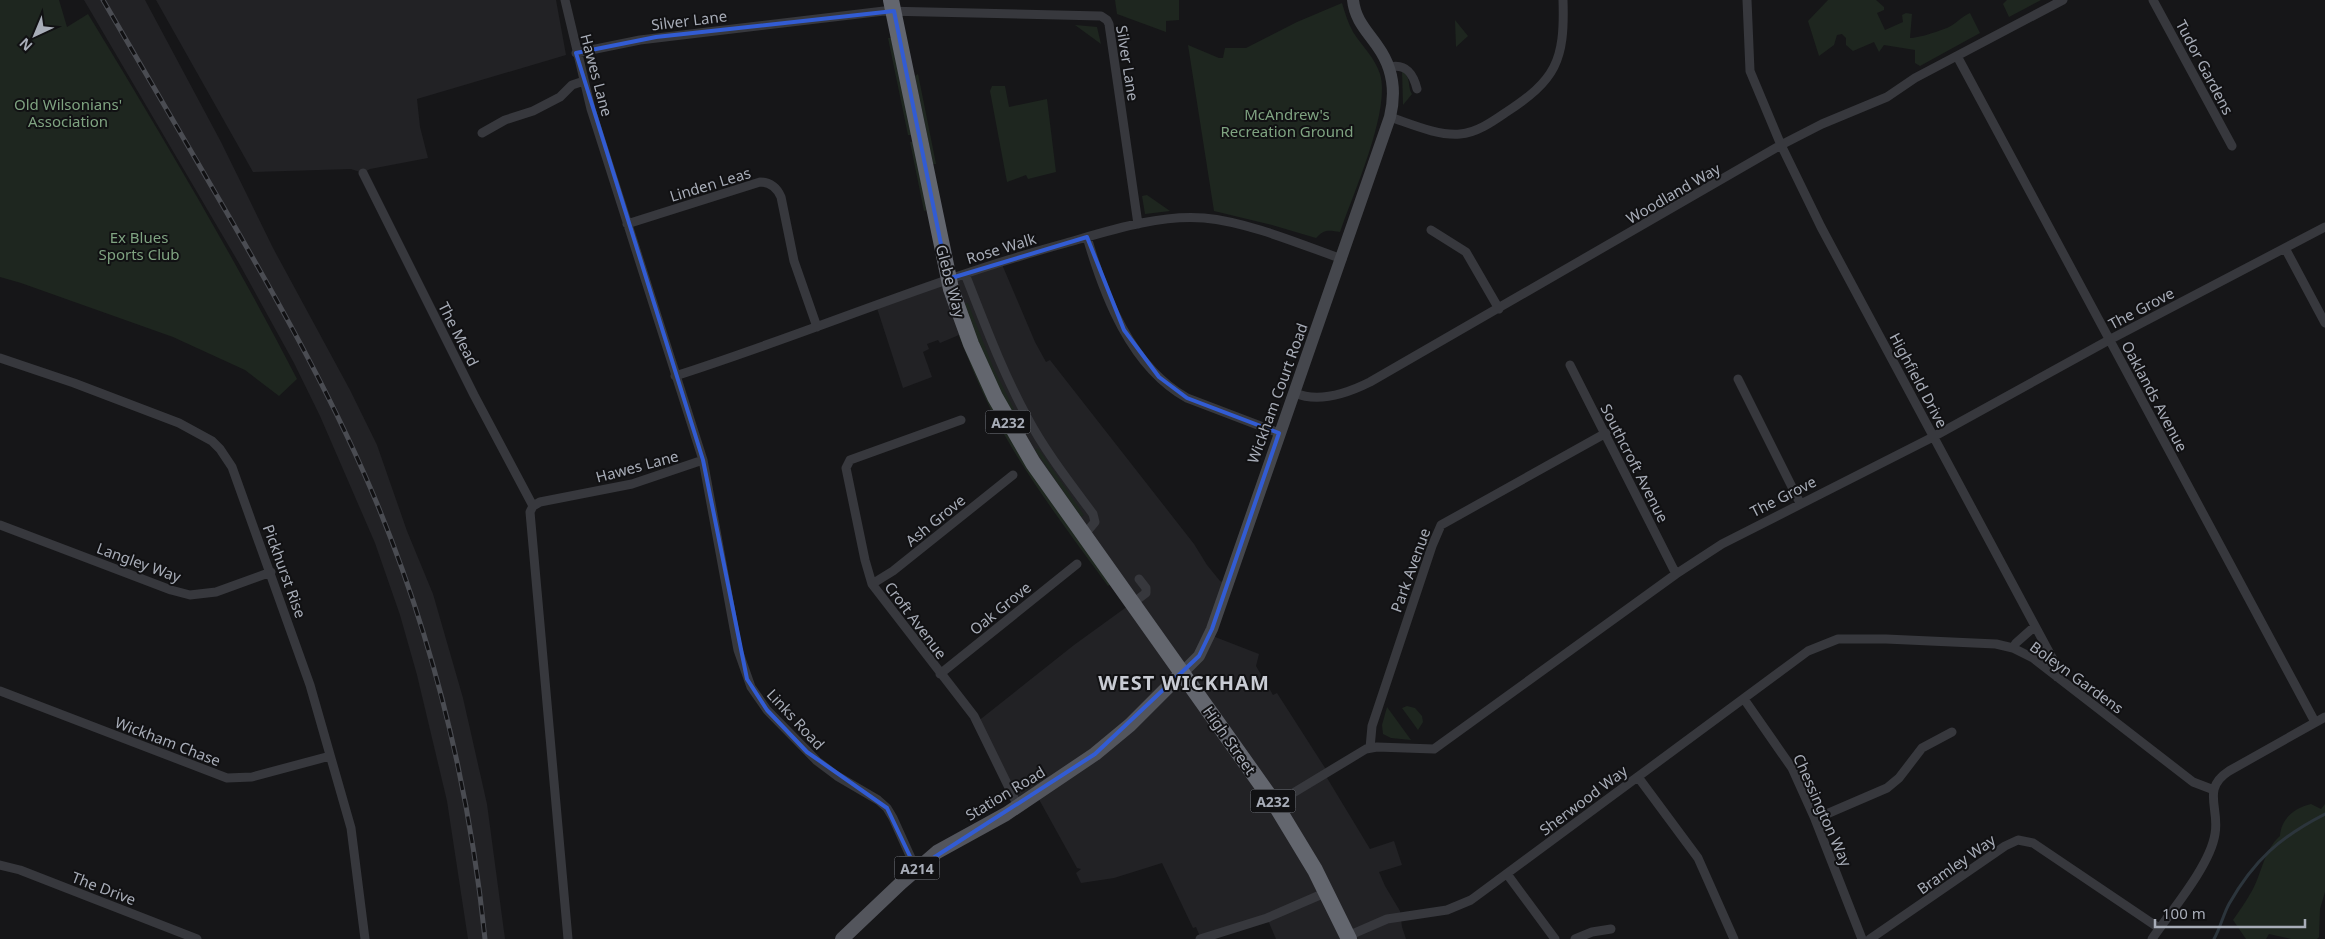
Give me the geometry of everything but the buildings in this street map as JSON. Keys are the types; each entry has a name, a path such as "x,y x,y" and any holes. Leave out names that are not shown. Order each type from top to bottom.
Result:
{"highway":[{"name":"Glebe Way","path":"892,6 948,279 957,310 981,368 1020,443 1183,672"},
{"name":"High Street","path":"1183,672 1275,804 1327,892 1348,938"}],"main road":[{"name":"Station Road","path":"842,939 916,869 937,852 1018,806 1076,768 1108,744 1130,725 1183,672"}],"street":[{"name":"Hawes Lane","path":"533,506 546,501 632,484 703,460 627,224 584,81 565,0"},
{"path":"1353,0 1360,22 1383,54 1389,67 1400,66 1407,69 1417,88"},
{"path":"1390,117 1446,133 1466,134 1500,116 1526,99 1545,82 1558,58 1564,37 1563,0"},
{"name":"Highfield Drive","path":"1747,0 1750,70 1781,145 1824,234 2058,668 2057,677"},
{"name":"Woodland Way","path":"1294,392 1316,397 1354,389 1390,372 1781,145 1822,124 1882,100 1915,78 2063,0"},
{"name":"Tudor Gardens","path":"2153,0 2232,146"},
{"name":"Silver Lane","path":"576,53 656,37 892,6 1105,17 1109,24 1138,224"},
{"name":"Oaklands Avenue","path":"1957,56 2315,722"},
{"name":"Wickham Court Road","path":"1183,672 1198,656 1212,629 1342,259 1390,117 1393,88 1389,67"},
{"path":"482,133 505,120 534,112 560,97 572,85 584,81"},
{"name":"The Mead","path":"363,173 474,395 533,506"},
{"name":"Linden Leas","path":"627,224 754,184 764,182 770,185 777,190 781,197 794,262 817,327"},
{"name":"Rose Walk","path":"675,376 948,279 1087,237 1138,224 1204,218 1271,234 1342,259"},
{"name":"The Grove","path":"1275,804 1349,758 1370,748 1434,749 1676,574 1730,539 1933,437 2109,340 2325,227"},
{"path":"1431,230 1466,252 1499,309"},
{"path":"1087,237 1100,276 1124,330 1140,357 1159,377 1174,391 1189,399 1280,433"},
{"path":"2285,248 2325,323"},
{"name":"Glebe Way","path":"965,274 1003,369 1036,432 1093,514 1095,522 1084,535"},
{"name":"Pickhurst Rise","path":"0,358 74,382 179,423 212,441 232,467 302,658 351,828 365,939"},
{"name":"Southcroft Avenue","path":"1570,365 1676,574"},
{"path":"1738,379 1800,503"},
{"name":"Croft Avenue","path":"961,420 847,462 846,468 865,560 872,584 977,722 1018,806"},
{"path":"1020,443 1036,432"},
{"name":"Park Avenue","path":"1370,748 1372,726 1438,530 1445,522 1606,433"},
{"name":"Links Road","path":"703,460 737,645 751,688 767,710 817,761 837,776 878,800 886,808 896,824 916,869"},
{"name":"Ash Grove","path":"872,584 893,571 1013,475"},
{"path":"533,506 530,516 568,939"},
{"name":"Langley Way","path":"0,525 171,590 190,595 216,592 271,572"},
{"name":"Oak Grove","path":"940,674 1077,564"},
{"path":"1133,603 1146,593 1146,588 1139,579"},
{"path":"2013,648 2035,626"},
{"name":"Boleyn Gardens","path":"1816,646 1845,638 1985,643 2013,648 2029,656 2178,771 2200,786 2214,790"},
{"name":"Sherwood Way","path":"1348,938 1387,919 1438,912 1455,908 1471,900 1816,646"},
{"name":"Wickham Chase","path":"0,691 227,778 252,777 330,756"},
{"name":"Chessington Way","path":"1744,700 1787,760 1815,819 1862,939"},
{"path":"2152,939 2211,848 2215,834 2214,790 2216,782 2224,774 2325,717"},
{"path":"1815,819 1887,788 1899,778 1922,748 1952,732"},
{"path":"1638,777 1698,858 1734,939"},
{"name":"Bramley Way","path":"1870,939 2005,846 2018,840 2033,843 2160,928"},
{"name":"The Drive","path":"0,864 20,870 197,939"},
{"path":"1507,874 1555,939"},
{"path":"1200,939 1267,918 1327,892"},
{"path":"1575,939 1592,932 1611,929"}],"highlighted area":[{"path":"894,11 948,279 1087,237 1124,330 1159,377 1187,398 1279,433 1212,629 1199,656 1095,754 916,869 887,808 807,752 767,710 747,679 703,460 576,53 656,37"}],"shaded area":[{"path":"84,0 145,0 221,142 273,248 350,390 377,445 407,531 433,594 463,698 487,804 505,939 468,939 447,801 417,675 400,615 375,543 320,416 294,363 240,265"},
{"path":"156,0 556,0 566,55 417,99 420,127 428,158 370,169 363,173 351,169 253,172"},
{"path":"1001,262 1035,342 1046,362 1050,360 1194,544 1207,565 1220,581 1228,584 1210,635 1259,654 1256,666 1273,695 1277,693 1327,771 1324,773 1370,849 1394,841 1402,865 1379,872 1400,911 1406,939 1276,939 1267,918 1201,939 1196,927 1193,928 1162,863 1114,878 1081,883 1076,873 1081,869 1077,868 1036,794 1018,806 977,722 1074,645 1132,603 1060,501 966,332 940,343 938,340 927,344 929,349 923,352 932,377 903,388 876,305"}],"green space":[{"name":"Ex Blues Sports Club","path":"0,0 59,0 67,27 88,14 196,195 297,379 279,396 245,370 173,337 0,277"},
{"path":"1115,0 1179,0 1179,20 1166,21 1166,32 1117,14"},
{"path":"1828,0 1876,0 1884,7 1884,10 1877,13 1885,30 1903,22 1902,15 1906,13 1912,14 1910,38 1924,36 1947,28 1970,13 1980,33 1920,66 1915,63 1915,50 1884,45 1879,52 1874,42 1853,51 1846,45 1846,38 1842,34 1837,35 1834,45 1819,56 1808,21"},
{"path":"2007,0 2041,0 2009,17 2003,4"},
{"name":"McAndrew's Recreation Ground","path":"1342,3 1353,32 1378,68 1382,90 1376,130 1340,232 1327,231 1316,238 1214,211 1188,45 1223,58 1225,48 1246,48 1297,22"},
{"path":"1455,20 1468,36 1456,47"},
{"path":"1075,25 1097,27 1101,44"},
{"path":"888,38 891,38 912,135 908,135"},
{"path":"1402,70 1407,76 1412,94 1403,105"},
{"path":"918,74 936,164 933,164 915,76"},
{"path":"992,86 1005,86 1009,107 1047,99 1056,172 1028,179 1026,175 1007,182 990,91"},
{"path":"910,142 914,142 927,210 924,211"},
{"path":"1147,195 1170,211 1145,214 1142,196"},
{"path":"968,303 993,367 1014,409 1010,411 980,346 965,304"},
{"path":"961,335 1110,584 1108,586 1046,500 1003,433 978,383 959,336"},
{"path":"1038,448 1084,515 1081,517 1035,450"},
{"path":"1407,706 1415,708 1422,716 1423,722 1418,730 1402,708"},
{"path":"1387,707 1411,740 1391,738 1383,734 1382,725"},
{"path":"2311,804 2321,809 2325,804 2325,892 2320,909 2319,937 2317,939 2291,939 2269,934 2266,939 2246,939 2233,920 2253,889 2267,854 2280,836 2286,819 2294,811"}],"waterway":[{"path":"2214,939 2238,888 2258,862 2281,841 2325,814"}],"railway":[{"path":"103,0 288,321 326,394 378,506 416,611 433,664 447,719 470,829 485,939"}],"district":[{"name":"WEST WICKHAM","path":"1184,682"}],"park label":[{"name":"Old Wilsonians' Association","path":"68,112"}]}
